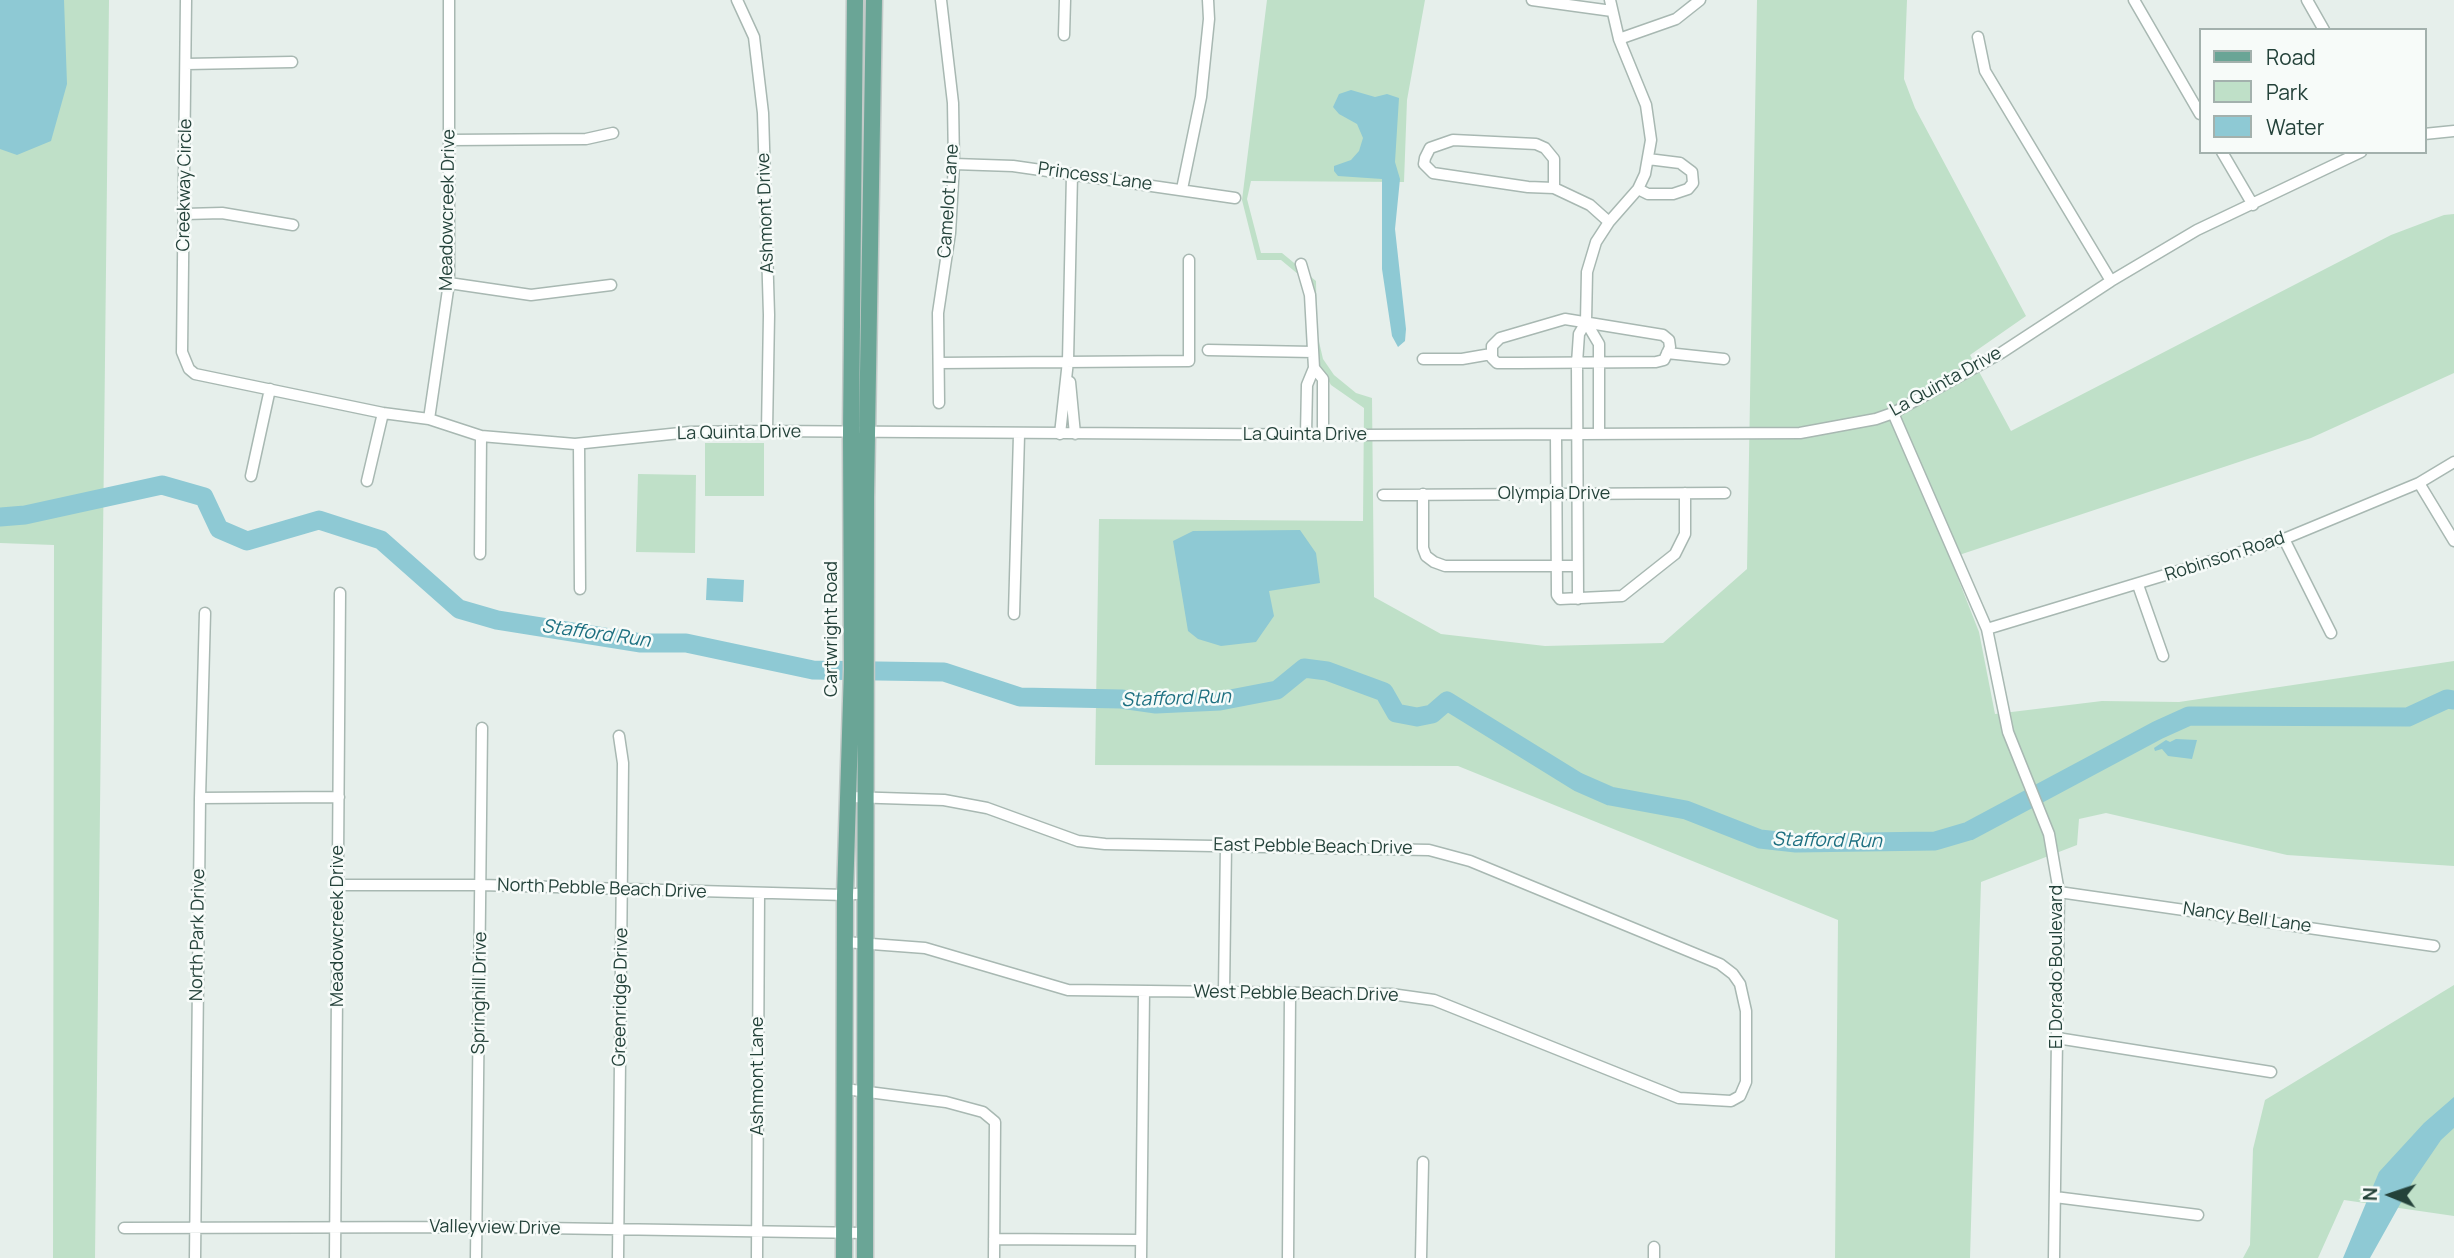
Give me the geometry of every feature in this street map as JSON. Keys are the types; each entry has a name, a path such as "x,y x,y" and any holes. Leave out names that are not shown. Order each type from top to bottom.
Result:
{"main road":[{"name":"Cartwright Road","path":"844,1258 845,895 866,727 859,616 855,0"},
{"name":"Cartwright Road","path":"859,433 874,0"},
{"name":"Cartwright Road","path":"859,616 850,718 866,893 865,1258"}],"street":[{"name":"Creekway Circle","path":"186,0 182,352 189,369"},
{"name":"Meadowcreek Drive","path":"429,419 449,283 449,0"},
{"name":"Ashmont Drive","path":"737,0 754,37 763,113 769,315 767,431"},
{"name":"Camelot Lane","path":"939,403 938,313 950,233 954,164 953,103 941,0"},
{"path":"1064,35 1065,0"},
{"path":"1182,189 1201,97 1209,19 1208,0"},
{"path":"1532,0 1611,6 1619,39 1648,113 1651,140 1638,189 1609,222 1590,257 1586,322 1579,334 1577,363 1577,599"},
{"path":"1619,39 1676,19 1700,0"},
{"path":"2134,0 2198,111"},
{"path":"2307,0 2323,28"},
{"path":"1978,37 1984,71 2111,281"},
{"path":"186,64 292,62"},
{"path":"2426,134 2454,131"},
{"path":"450,140 586,139 612,133"},
{"path":"1554,188 1554,159 1536,144 1453,140 1430,148 1424,159 1424,164 1433,173 1528,187 1554,188 1590,205 1609,222"},
{"path":"2223,154 2253,205"},
{"name":"La Quinta Drive","path":"189,369 195,373 383,413 429,419 481,436 579,444 690,432 767,431 943,431 1019,435 1800,433 1876,419 1893,413 2001,353 2111,281 2197,230 2357,154"},
{"path":"1638,189 1648,194 1673,194 1688,189 1693,183 1692,172 1680,163 1648,159"},
{"name":"Princess Lane","path":"954,164 1013,166 1235,198"},
{"path":"1060,434 1068,361 1072,174"},
{"path":"185,214 222,213 293,225"},
{"path":"939,363 1189,361 1189,260"},
{"path":"1301,264 1310,295 1314,368 1307,385 1306,435"},
{"path":"449,283 531,295 611,285"},
{"path":"1423,359 1462,359 1490,352 1500,338 1565,320 1663,335 1669,340 1664,360 1656,362 1497,363 1490,352"},
{"path":"1586,322 1599,344 1599,435"},
{"path":"1208,350 1313,352"},
{"path":"1667,353 1724,359"},
{"path":"1068,361 1075,434"},
{"path":"1314,368 1323,379 1324,435"},
{"path":"251,476 270,389"},
{"path":"367,481 383,413"},
{"name":"El Dorado Boulevard","path":"1893,413 1987,629 2008,732 2049,834 2059,892 2054,1258"},
{"path":"1014,614 1019,435"},
{"path":"1556,435 1556,595 1560,599 1622,596 1675,554 1685,534 1685,493"},
{"path":"480,554 481,436"},
{"path":"579,444 580,589"},
{"name":"Robinson Road","path":"1987,629 2284,539 2419,483 2454,462"},
{"path":"2419,483 2454,541"},
{"name":"Olympia Drive","path":"1383,495 1725,493"},
{"path":"1423,494 1423,548 1426,556 1434,562 1446,566 1577,566"},
{"path":"2284,539 2331,633"},
{"path":"2138,585 2163,656"},
{"name":"Meadowcreek Drive","path":"335,1258 340,593"},
{"name":"North Park Drive","path":"195,1258 200,798 205,613"},
{"name":"Springhill Drive","path":"476,1258 482,728"},
{"name":"Greenridge Drive","path":"618,736 623,763 618,1258"},
{"path":"200,798 339,797"},
{"name":"East Pebble Beach Drive","path":"858,797 944,800 987,808 1078,841 1429,850 1470,861 1720,964 1733,974 1744,996 1746,1082 1740,1096 1734,1099"},
{"path":"1224,992 1226,845"},
{"name":"North Pebble Beach Drive","path":"338,886 481,885 622,891 845,895 866,893"},
{"name":"Nancy Bell Lane","path":"2059,892 2434,946"},
{"name":"Ashmont Lane","path":"757,1258 759,893"},
{"name":"West Pebble Beach Drive","path":"845,942 925,948 1068,990 1224,992 1290,996 1391,994 1434,1000 1679,1098 1734,1099"},
{"path":"1141,1258 1144,991"},
{"path":"1288,1258 1290,996"},
{"path":"2057,1038 2271,1072"},
{"path":"845,1089 867,1089 946,1102 983,1112 995,1122 994,1258"},
{"path":"1421,1258 1423,1162"},
{"path":"2055,1197 2198,1215"},
{"name":"Valleyview Drive","path":"124,1228 477,1227 865,1233"},
{"path":"994,1239 1141,1240"}],"green space":[{"path":"0,0 109,0 95,1258 53,1258 54,545 0,543"},
{"path":"1267,0 1425,0 1407,100 1404,182 1251,181 1247,199 1261,253 1282,253 1316,281 1317,333 1323,359 1334,375 1356,393 1372,398 1374,597 1441,634 1545,646 1663,643 1747,569 1757,0 1907,0 1904,79 1915,108 2026,316 1970,355 2011,431 2391,235 2444,215 2454,214 2454,373 2311,438 1950,558 1979,632 1995,714 2102,701 2179,702 2454,661 2454,866 2287,855 2106,813 2079,819 2077,845 1981,882 1970,1258 1835,1258 1838,920 1458,766 1095,765 1099,519 1363,521 1364,408 1331,385 1319,364 1313,340 1310,284 1281,260 1257,260 1242,200"},
{"path":"705,443 764,443 764,496 705,496"},
{"path":"638,474 696,475 695,553 636,552"},
{"path":"2454,985 2454,1216 2344,1200 2318,1258 2243,1258 2250,1245 2253,1149 2265,1100"}],"water":[{"path":"0,0 64,0 67,84 51,141 17,155 0,149"},
{"path":"1351,90 1375,97 1387,94 1399,98 1395,162 1400,179 1395,229 1406,329 1405,341 1398,347 1392,336 1382,269 1382,179 1338,176 1334,171 1334,166 1351,160 1359,151 1363,138 1357,124 1339,114 1333,107 1339,94"},
{"path":"1300,530 1316,553 1320,583 1269,591 1274,616 1256,642 1221,646 1198,639 1188,631 1173,541 1193,531"},
{"path":"707,578 744,580 743,602 706,600"},
{"path":"2176,739 2197,740 2192,759 2168,756 2162,749 2155,751 2154,748 2166,740 2170,742"},
{"path":"2454,1097 2454,1128 2441,1140 2413,1181 2370,1258 2343,1258 2379,1172 2424,1123"}],"waterway":[{"name":"Stafford Run","path":"0,517 25,515 162,485 204,497 219,529 247,541 319,520 381,540 459,609 497,620 641,643 686,643 813,670 944,672 1020,697 1121,699 1156,704 1220,701 1277,690 1304,668 1327,671 1384,692 1396,713 1417,717 1432,714 1447,701 1578,782 1610,796 1686,810 1760,839 1796,843 1935,841 1969,831 2189,716 2408,717 2447,699 2454,700"}]}
